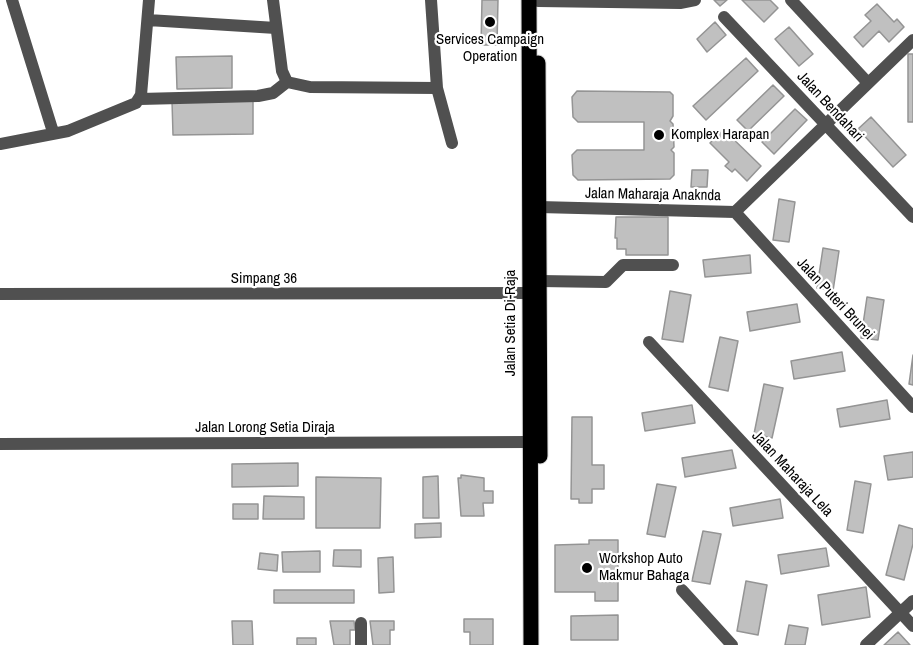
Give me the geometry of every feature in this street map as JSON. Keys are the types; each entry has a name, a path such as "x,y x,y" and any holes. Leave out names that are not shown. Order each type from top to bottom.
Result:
{"main road":[{"name":"Jalan Setia Di-Raja","path":"535,0 540,281 541,645"},
{"name":"Jalan Setia Di-Raja","path":"531,645 528,293 535,0"}],"street":[{"path":"12,0 53,132"},
{"path":"140,99 149,0"},
{"path":"273,0 282,71 287,82"},
{"path":"431,0 437,88 453,143"},
{"path":"535,0 680,3 695,0"},
{"path":"790,0 868,83"},
{"name":"Jalan Bendahari","path":"724,17 913,217"},
{"path":"148,20 276,28"},
{"name":"Jalan Maharaja Anaknda","path":"539,207 735,212 913,40"},
{"path":"0,144 53,132 68,131 140,99 258,96 273,93 287,82"},
{"path":"287,82 310,87 437,88"},
{"name":"Jalan Puteri Brunei","path":"735,212 913,406"},
{"path":"540,281 606,282 623,265 673,265"},
{"name":"Simpang 36","path":"0,294 528,293"},
{"name":"Jalan Maharaja Lela","path":"649,342 913,626"},
{"name":"Jalan Lorong Setia Diraja","path":"0,444 530,442"},
{"path":"681,590 732,645"},
{"path":"866,645 913,601"},
{"path":"361,623 362,645"}],"building":[{"name":"Services Campaign Operation","path":"482,0 498,0 497,45 481,45"},
{"path":"714,0 727,0 720,6"},
{"path":"742,0 770,0 778,8 764,22"},
{"path":"877,4 894,22 897,19 904,27 889,42 879,31 863,47 854,37 871,21 865,15"},
{"path":"715,22 726,35 707,52 697,39"},
{"path":"789,27 813,54 799,66 775,39"},
{"path":"908,54 913,54 913,122 908,122"},
{"path":"232,56 232,88 177,89 176,57"},
{"path":"746,58 758,71 706,120 693,106"},
{"path":"773,85 784,96 748,131 737,120"},
{"name":"Komplex Harapan","path":"577,91 670,92 673,95 673,116 670,121 673,124 674,147 671,150 674,153 674,175 670,179 578,180 573,175 572,155 577,150 644,150 644,122 578,122 573,117 572,97"},
{"path":"253,100 253,134 173,135 172,101"},
{"path":"795,109 807,120 774,154 762,142"},
{"path":"871,117 906,155 893,167 858,129"},
{"path":"723,129 761,166 747,181 735,169 732,172 725,166 729,162 710,143"},
{"path":"692,170 708,170 707,187 691,187"},
{"path":"779,199 795,202 789,242 773,240"},
{"path":"616,217 668,217 668,255 626,255 626,249 617,249"},
{"path":"823,248 839,251 833,291 817,288"},
{"path":"750,255 751,273 705,277 703,260"},
{"path":"670,291 691,295 683,342 662,339"},
{"path":"867,297 884,300 878,340 861,338"},
{"path":"797,304 800,322 750,331 747,312"},
{"path":"720,337 738,341 728,391 709,387"},
{"path":"842,352 845,371 794,379 791,361"},
{"path":"913,355 913,385 909,384"},
{"path":"764,384 783,388 772,438 754,434"},
{"path":"887,400 890,419 840,427 837,409"},
{"path":"692,405 695,423 645,431 642,413"},
{"path":"572,417 592,417 592,465 604,465 604,489 592,489 592,503 579,503 579,499 571,499"},
{"path":"732,450 736,468 685,477 682,458"},
{"path":"913,452 913,477 888,480 884,456"},
{"path":"298,463 298,486 232,487 232,464"},
{"path":"461,475 484,478 484,491 493,491 493,503 483,503 484,516 461,516 458,478 461,478"},
{"path":"438,476 439,518 423,518 423,477"},
{"path":"316,477 381,478 380,528 316,528"},
{"path":"855,481 871,484 863,533 847,530"},
{"path":"657,484 676,487 665,537 647,534"},
{"path":"264,496 304,497 304,519 263,519"},
{"path":"780,499 783,518 733,526 730,508"},
{"path":"233,504 258,504 258,519 233,519"},
{"path":"441,523 441,537 415,538 415,524"},
{"path":"899,525 913,529 913,544 904,580 886,575"},
{"path":"703,531 721,534 710,584 692,581"},
{"name":"Workshop Auto Makmur Bahaga","path":"589,540 618,540 618,601 595,601 595,592 555,592 555,545 589,544"},
{"path":"826,548 829,566 781,574 778,555"},
{"path":"334,550 361,550 361,567 333,566"},
{"path":"320,551 320,572 283,572 282,552"},
{"path":"260,553 278,555 277,571 258,569"},
{"path":"393,557 394,592 379,593 378,558"},
{"path":"746,581 767,585 758,635 737,631"},
{"path":"866,587 870,617 822,625 818,595"},
{"path":"274,590 354,590 354,603 274,603"},
{"path":"618,615 618,640 571,640 571,616"},
{"path":"464,619 493,619 493,645 470,645 470,632 464,632"},
{"path":"232,621 252,621 253,645 233,645"},
{"path":"330,621 354,621 355,630 350,630 350,645 334,645"},
{"path":"370,621 394,621 394,630 390,630 390,645 373,645"},
{"path":"789,625 808,628 805,645 785,645"},
{"path":"898,632 910,645 884,645"},
{"path":"297,638 316,638 316,645 297,645"}],"place":[{"name":"Services Campaign Operation","path":"490,22"},
{"name":"Komplex Harapan","path":"659,135"},
{"name":"Workshop Auto Makmur Bahaga","path":"587,568"}]}
